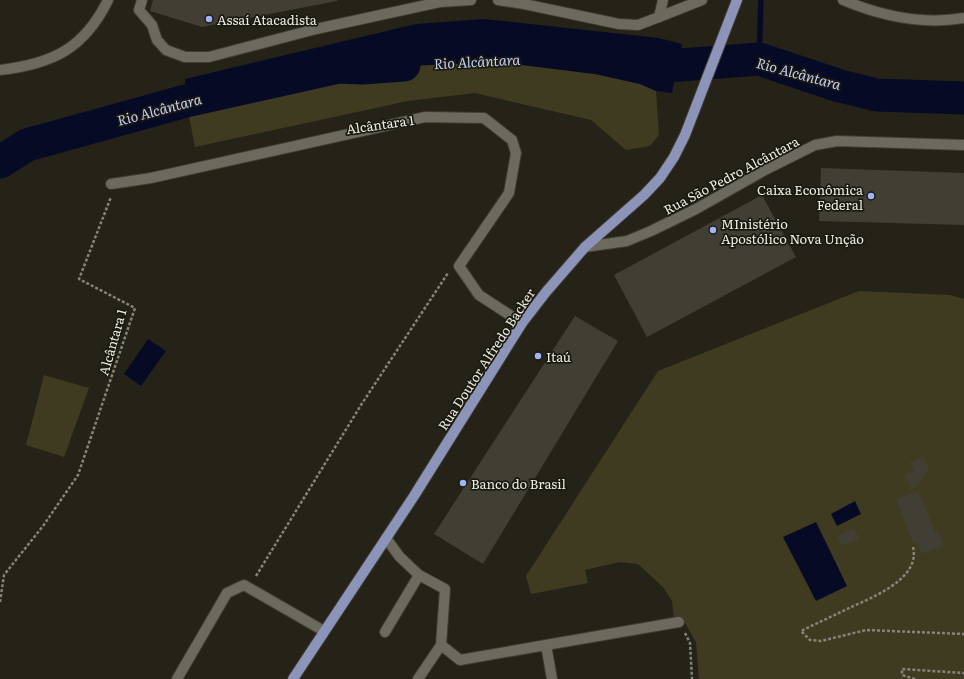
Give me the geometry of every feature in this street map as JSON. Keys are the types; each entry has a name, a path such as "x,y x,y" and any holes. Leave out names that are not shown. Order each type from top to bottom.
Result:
{"main road":[{"name":"Rua Doutor Alfredo Backer","path":"293,679 386,538 522,323 546,292 585,247 644,195 660,178 674,157 685,135 737,1"}],"street":[{"path":"0,70 36,64 60,55 74,46 91,27 108,0"},
{"path":"142,0 139,10 152,25 156,40 166,50 184,57 208,57 332,26 440,2 471,0"},
{"path":"498,0 619,24 638,25 702,0"},
{"path":"659,17 664,0"},
{"path":"843,0 867,10 915,20 964,18"},
{"path":"112,188 425,117 484,118 512,140 516,153 513,173 509,193 459,266 479,295 522,323"},
{"name":"Rua São Pedro Alcântara","path":"585,247 627,241 651,231 696,209 765,170 815,146 837,141 964,145"},
{"path":"386,538 398,556 419,575 445,589 441,645 418,679"},
{"path":"385,632 419,575"},
{"path":"177,679 227,593 244,585 324,631"},
{"path":"441,645 460,660 679,622"},
{"path":"546,645 552,679"}],"path":[{"name":"Alcântara 1","path":"0,602 4,575 43,526 78,475 134,308 79,279 112,188"},
{"path":"249,588 361,405 449,271"},
{"path":"913,547 915,554 912,564 903,577 888,590 801,631 810,640 821,641 866,630 964,634"},
{"path":"679,622 690,643 692,679"},
{"path":"915,679 902,675 902,669 964,673"}],"shaded area":[{"path":"497,62 595,74 640,84 656,91 659,135 650,146 626,150 591,120 475,93 408,101 195,147 186,101 362,68"},
{"path":"859,291 950,295 964,299 964,679 699,679 696,642 682,618 674,619 672,601 663,587 638,564 620,562 585,570 588,583 531,594 526,576 658,371"},
{"path":"44,375 89,388 64,457 26,445"}],"water":[{"path":"484,19 659,38 682,44 672,93 656,91 640,84 595,74 497,62 362,68 339,67 186,101 185,79 416,24"},
{"path":"148,339 166,351 141,386 124,374"},
{"path":"855,501 861,514 837,526 831,514"},
{"path":"816,522 847,586 816,601 783,537"}],"building":[{"name":"Assaí Atacadista","path":"153,0 337,1 202,27 150,11"},
{"path":"821,168 964,173 964,225 819,221"},
{"path":"762,195 796,257 647,337 614,275"},
{"path":"575,316 618,341 483,564 434,534"},
{"path":"923,456 929,470 912,491 905,475 914,471 910,462"},
{"path":"918,491 935,532 938,531 944,546 922,554 917,542 913,543 896,499"},
{"path":"854,528 859,538 842,546 838,536"}],"waterway":[{"path":"759,59 761,0"},
{"name":"Rio Alcântara","path":"633,65 654,67 759,59 840,86 877,95 964,98"},
{"name":"Rio Alcântara","path":"0,162 27,145 186,101 339,67 362,68 404,65"}],"place":[{"name":"Assaí Atacadista","path":"209,19"},
{"name":"Caixa Econômica Federal","path":"871,196"},
{"name":"MInistério Apostólico Nova Unção","path":"713,230"},
{"name":"Itaú","path":"538,356"},
{"name":"Banco do Brasil","path":"463,483"}]}
